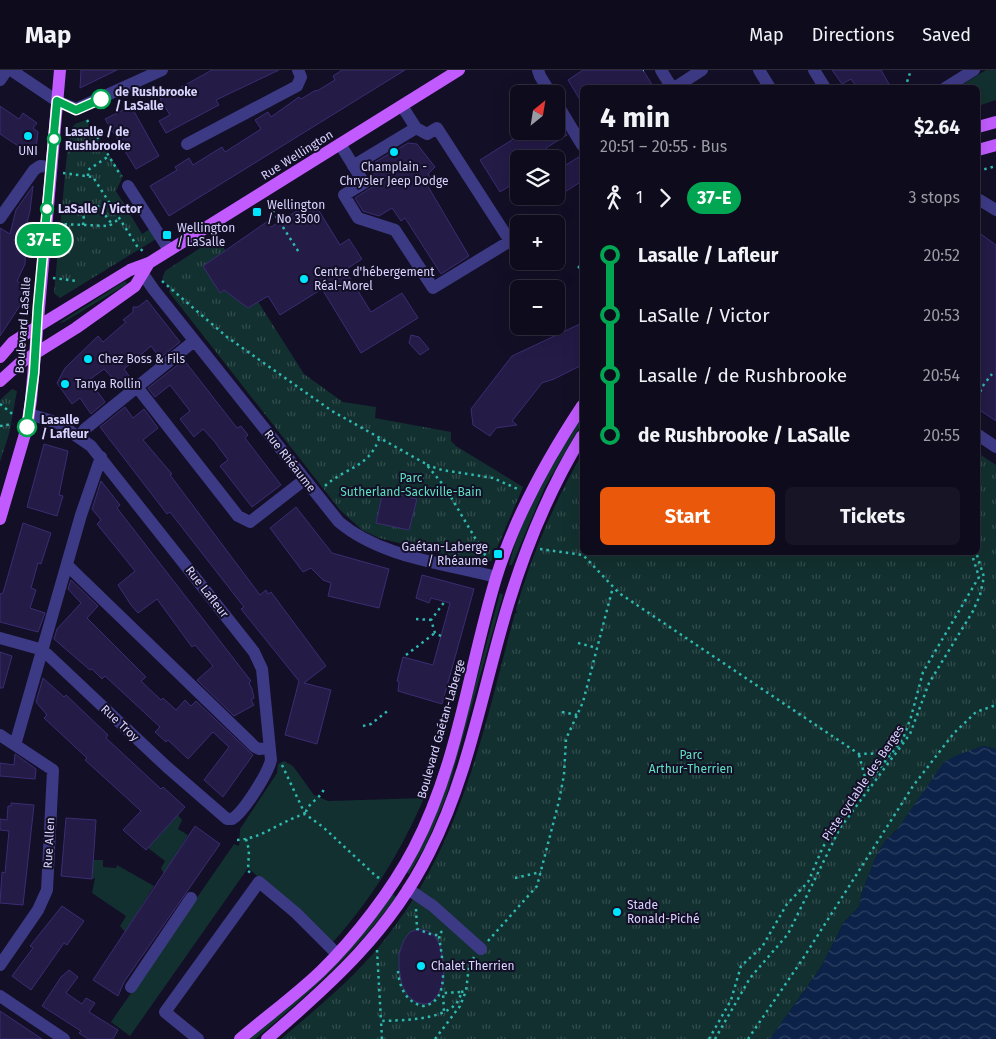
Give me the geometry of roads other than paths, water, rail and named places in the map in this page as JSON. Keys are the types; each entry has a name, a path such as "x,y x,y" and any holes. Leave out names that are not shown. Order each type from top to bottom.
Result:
{"main road":[{"name":"Boulevard LaSalle","path":"0,519 29,414 60,70"},
{"name":"Rue Wellington","path":"0,356 12,342 143,268 459,70"},
{"path":"980,126 996,122"},
{"path":"980,149 996,145"},
{"name":"Rue Wellington","path":"0,381 14,367 76,328 135,286 143,268"},
{"name":"Boulevard Gaétan-Laberge","path":"240,1039 320,972 337,954 389,888 414,849 430,816 444,779 496,577 534,485 580,409"},
{"path":"267,1039 351,964 385,923 408,890 429,853 451,805 508,605 528,544 549,497 580,440"}],"street":[{"path":"0,80 6,70"},
{"path":"11,70 72,109 82,108 145,74 162,70"},
{"path":"187,144 297,86 301,77 298,70"},
{"path":"538,70 546,85"},
{"path":"661,70 671,85"},
{"path":"678,85 702,70"},
{"path":"759,70 768,85"},
{"path":"814,70 823,85"},
{"path":"950,85 974,70"},
{"path":"340,144 364,183 344,195 358,218 395,230 433,288 510,241 437,128 427,134 416,128 402,106"},
{"path":"565,117 580,142"},
{"path":"353,166 416,128"},
{"path":"0,218 34,170 40,166 51,167"},
{"path":"125,182 169,250"},
{"path":"980,200 996,210"},
{"name":"Rue Rhéaume","path":"143,268 194,341 339,522 363,539 388,550 496,577"},
{"path":"80,436 85,429 194,341"},
{"path":"138,386 238,516 250,522 304,480"},
{"name":"Rue Lafleur","path":"29,414 49,419 80,436 101,457 258,659 262,669 271,760 268,769 240,813 232,819"},
{"path":"980,436 996,447"},
{"path":"15,745 81,515 101,457"},
{"path":"68,565 254,747 259,749 270,748"},
{"name":"Rue Troy","path":"0,638 42,651 223,817 232,819"},
{"name":"Rue Allen","path":"0,735 53,770 47,890 38,910 0,965"},
{"path":"198,1039 164,1012 259,882 296,913 337,954"},
{"path":"408,890 434,906 481,949"},
{"path":"131,988 190,898"},
{"path":"0,996 64,1039"}],"water":[{"path":"983,746 996,749 996,1039 770,1039 821,967 844,922 859,907 862,892 878,852 887,839 896,831 944,762 957,755"}],"place":[{"name":"de Rushbrooke / LaSalle","path":"101,99"},
{"name":"UNI","path":"28,136"},
{"name":"Lasalle / de Rushbrooke","path":"54,139"},
{"name":"Champlain - Chrysler Jeep Dodge","path":"394,152"},
{"name":"LaSalle / Victor","path":"47,209"},
{"name":"Wellington / No 3500","path":"257,212"},
{"name":"Wellington / LaSalle","path":"167,235"},
{"name":"Centre d'hébergement Réal-Morel","path":"304,279"},
{"name":"Chez Boss & Fils","path":"88,359"},
{"name":"Tanya Rollin","path":"65,384"},
{"name":"Lasalle / Lafleur","path":"27,427"},
{"name":"Gaétan-Laberge / Rhéaume","path":"498,554"},
{"name":"Stade Ronald-Piché","path":"617,912"},
{"name":"Chalet Therrien","path":"421,966"}],"park label":[{"name":"Parc Sutherland-Sackville-Bain","path":"411,485"},
{"name":"Parc Arthur-Therrien","path":"691,762"}]}
